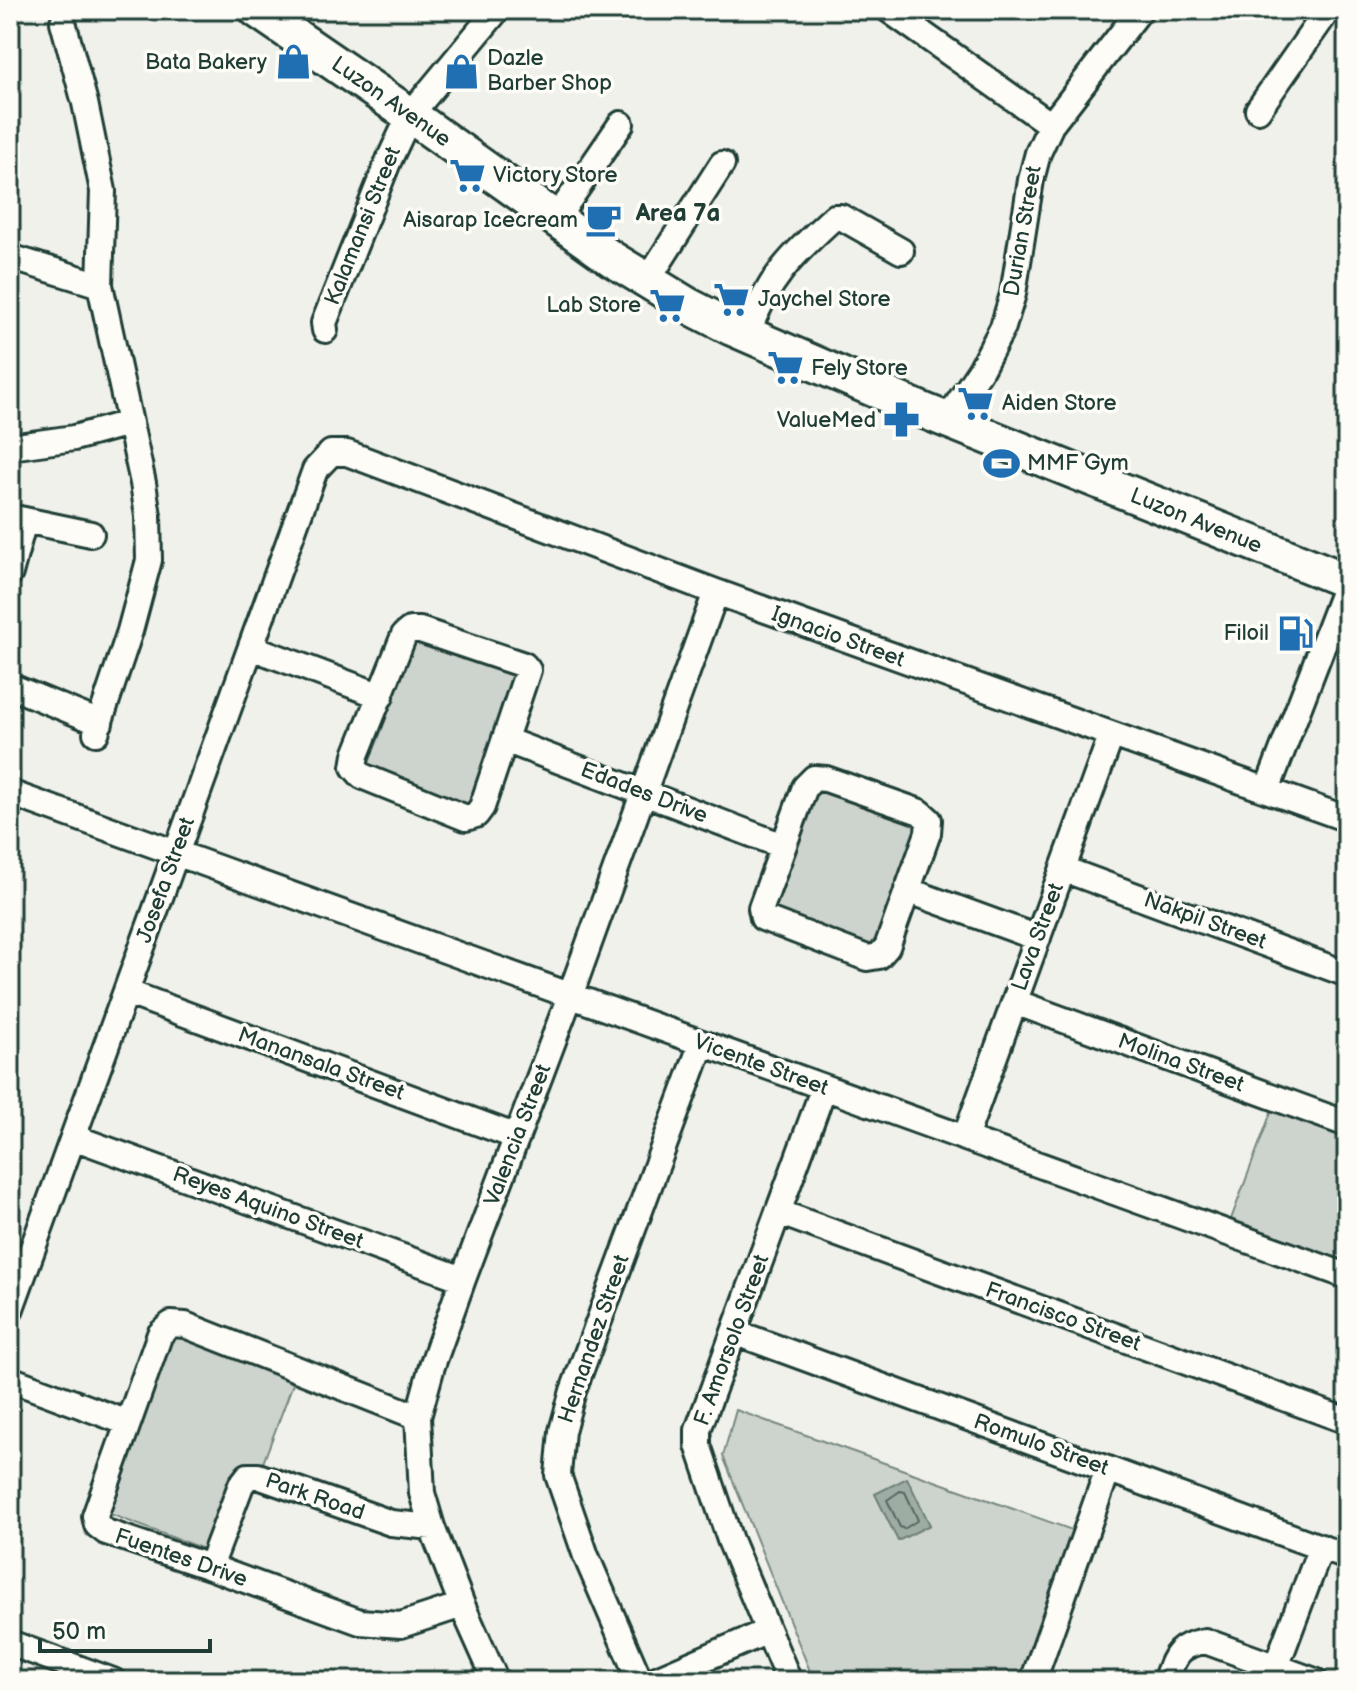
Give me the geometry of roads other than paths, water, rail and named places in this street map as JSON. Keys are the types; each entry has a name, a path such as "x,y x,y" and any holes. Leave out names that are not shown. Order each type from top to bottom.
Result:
{"main road":[{"name":"Luzon Avenue","path":"257,10 556,219 689,306 947,420 1347,582"}],"street":[{"name":"Kalamansi Street","path":"325,330 329,309 410,115 497,10"},
{"path":"889,10 1051,125"},
{"name":"Durian Street","path":"947,420 981,369 1003,327 1013,294 1031,180 1038,153 1051,125 1140,10"},
{"path":"1258,110 1328,10"},
{"path":"10,686 98,728 130,631 149,560 145,494 100,285 103,191 85,103 63,22"},
{"path":"556,219 621,124"},
{"path":"647,281 722,164"},
{"path":"747,334 779,270 834,217 841,217 901,251"},
{"path":"10,257 100,285"},
{"path":"10,447 74,438 129,423"},
{"name":"Ignacio Street","path":"331,453 347,453 716,592 1347,819"},
{"name":"Josefa Street","path":"10,1311 315,470 331,453"},
{"path":"10,573 17,519 91,534"},
{"name":"Luzon Avenue","path":"1267,790 1347,582"},
{"name":"Valencia Street","path":"496,1681 432,1527 422,1493 418,1417 432,1366 463,1279 570,996 716,592"},
{"path":"410,630 420,630 524,665 528,670 527,677 505,740 482,807 476,815 466,818 362,776 354,767 404,635 410,630"},
{"path":"251,647 381,696"},
{"name":"Lava Street","path":"965,1138 1111,736"},
{"name":"Edades Drive","path":"505,740 783,846"},
{"path":"814,778 826,779 920,812 929,820 928,833 907,890 887,947 879,956 867,958 763,918 761,908 805,787 814,778"},
{"name":"Vicente Street","path":"10,793 1347,1276"},
{"name":"Nakpil Street","path":"1063,869 1347,974"},
{"path":"907,890 1038,938"},
{"name":"Manansala Street","path":"126,992 517,1137"},
{"name":"Molina Street","path":"1015,1002 1347,1124"},
{"name":"Hernandez Street","path":"640,1681 586,1556 558,1475 562,1431 573,1391 702,1043"},
{"name":"F. Amorsolo Street","path":"789,1681 730,1540 698,1445 702,1416 824,1087"},
{"name":"Reyes Aquino Street","path":"73,1137 463,1279"},
{"name":"Francisco Street","path":"778,1212 1347,1421"},
{"name":"Fuentes Drive","path":"418,1417 185,1325 171,1324 160,1334 95,1516 97,1525 106,1532 360,1622 401,1625 462,1605"},
{"name":"Romulo Street","path":"734,1332 1347,1557"},
{"path":"10,1379 128,1423"},
{"path":"1033,1681 1108,1469"},
{"name":"Park Road","path":"210,1567 241,1485 248,1476 258,1476 391,1523 432,1527"},
{"path":"1276,1667 1321,1547"},
{"path":"652,1681 768,1631"},
{"path":"1165,1681 1175,1654 1188,1644 1205,1641 1315,1681"},
{"path":"10,1643 113,1681"}],"water":[{"path":"907,1478 930,1525 898,1541 875,1494"}],"place":[{"name":"Bata Bakery","path":"293,62"},
{"name":"Dazle Barber Shop","path":"461,71"},
{"name":"Victory Store","path":"467,175"},
{"name":"Aisarap Icecream","path":"604,220"},
{"name":"Jaychel Store","path":"732,299"},
{"name":"Lab Store","path":"667,305"},
{"name":"Fely Store","path":"785,368"},
{"name":"Aiden Store","path":"976,403"},
{"name":"ValueMed","path":"902,420"},
{"name":"MMF Gym","path":"1001,463"},
{"name":"Filoil","path":"1295,633"}],"district":[{"name":"Area 7a","path":"678,213"}]}
